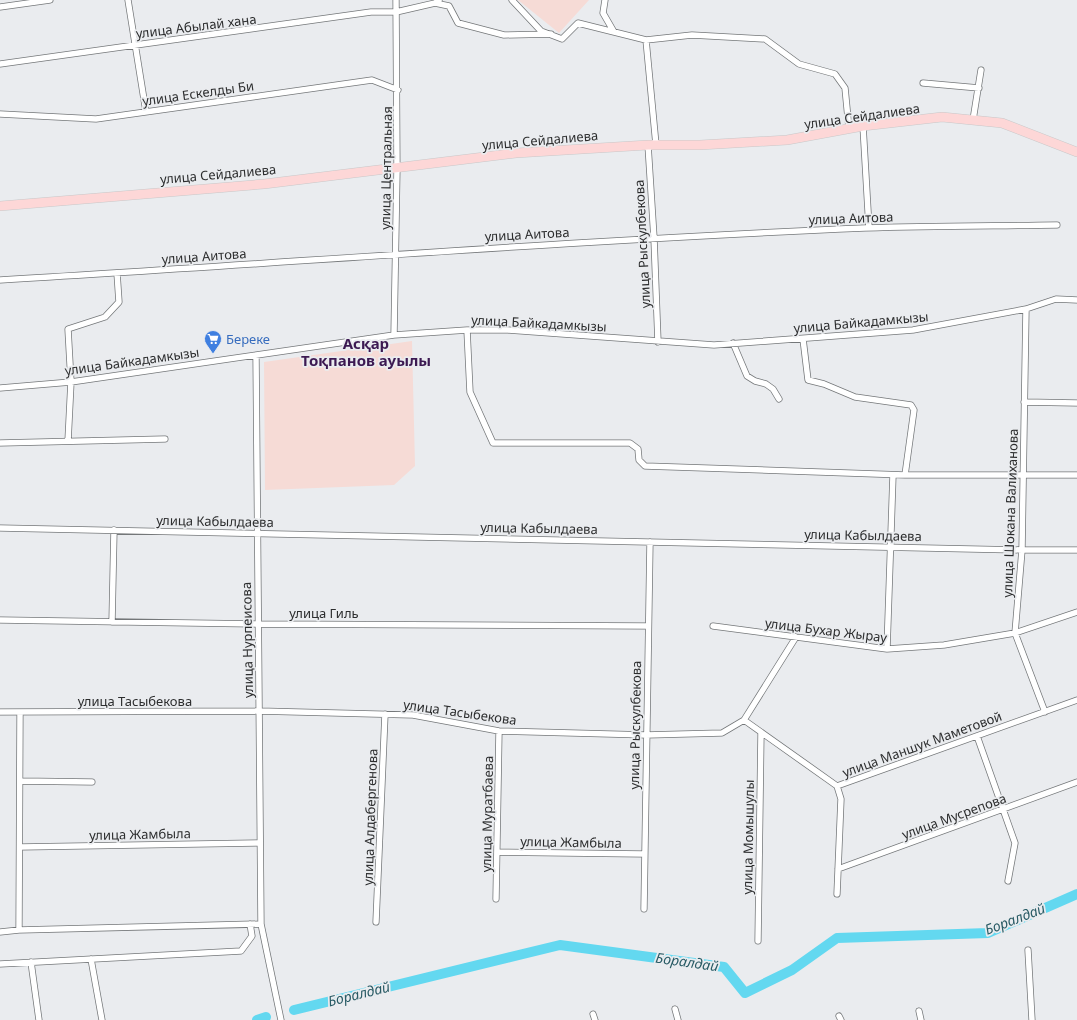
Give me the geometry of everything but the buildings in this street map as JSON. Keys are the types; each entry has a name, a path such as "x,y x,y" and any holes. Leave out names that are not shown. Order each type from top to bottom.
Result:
{"main road":[{"name":"улица Сейдалиева","path":"0,206 264,184 397,169 516,153 652,145 787,140 863,126 942,117 1002,123 1077,152"}],"street":[{"path":"0,7 50,0"},
{"path":"128,0 134,45 146,112"},
{"name":"улица Центральная","path":"394,335 398,90 396,0"},
{"path":"512,0 541,31 562,39 578,23 646,40 692,35 765,39 799,64 835,74 845,88 849,129"},
{"path":"605,0 603,13 614,32"},
{"path":"437,1 449,6 458,23 504,35 550,34"},
{"name":"улица Абылай хана","path":"0,64 134,45 185,40 371,12 396,12 437,1"},
{"name":"улица Рыскулбекова","path":"646,40 652,145 658,342"},
{"path":"973,120 981,70"},
{"name":"улица Ескелды Би","path":"0,114 96,119 372,80 398,90"},
{"path":"923,83 979,88"},
{"path":"863,126 869,228"},
{"name":"улица Аитова","path":"0,280 396,253 654,238 869,228 1057,225"},
{"path":"68,441 71,382 68,329 105,317 119,302 117,273"},
{"name":"улица Байкадамкызы","path":"0,388 71,382 394,335 466,330 508,330 714,345 913,330 1026,309 1056,298 1077,300"},
{"name":"улица Шокана Валиханова","path":"1026,309 1022,550 1015,633 1045,712"},
{"path":"466,330 470,392 493,443 630,443 638,448 639,460 645,466 893,475 1077,475"},
{"path":"803,339 808,380 824,384 855,397 912,405 914,410 905,475"},
{"path":"733,343 747,376 755,382 766,384 773,389 779,399"},
{"name":"улица Нурпеисова","path":"256,355 261,924 281,1020"},
{"path":"1024,402 1077,403"},
{"path":"0,442 165,439"},
{"path":"887,650 893,475"},
{"name":"улица Кабылдаева","path":"0,528 258,532 650,542 1077,550"},
{"path":"112,622 114,530"},
{"name":"улица Рыскулбекова","path":"644,909 650,542"},
{"name":"улица Бухар Жырау","path":"713,626 887,650 944,645 1015,633 1077,612"},
{"name":"улица Гиль","path":"0,620 258,624 648,626"},
{"name":"улица Тасыбекова","path":"0,712 259,711 385,714 413,715 499,730 646,735 722,733 744,720 796,637"},
{"name":"улица Маншук Маметовой","path":"744,720 837,786 1077,700"},
{"path":"20,713 20,930"},
{"name":"улица Алдабергенова","path":"376,922 385,714"},
{"name":"улица Муратбаева","path":"496,899 499,730"},
{"name":"улица Момышулы","path":"758,941 761,733"},
{"path":"977,736 1014,843 1008,881"},
{"path":"20,781 92,782"},
{"name":"улица Мусрепова","path":"838,869 1077,782"},
{"path":"837,786 841,799 837,894"},
{"name":"улица Жамбыла","path":"20,847 260,843"},
{"name":"улица Жамбыла","path":"497,852 644,854"},
{"path":"0,964 241,951 252,936 250,924"},
{"path":"0,932 20,930 261,924"},
{"path":"1028,950 1032,1020"},
{"path":"91,959 102,1020"},
{"path":"31,962 39,1020"},
{"path":"675,1009 678,1020"},
{"path":"919,1011 921,1020"},
{"path":"593,1014 595,1020"}],"shaded area":[{"path":"518,0 589,0 559,33"},
{"path":"412,341 415,466 394,485 265,490 264,362"}],"waterway":[{"name":"Боралдай","path":"294,1010 560,945 724,967 745,993 792,970 837,938 988,933 1077,894"},
{"path":"257,1020 266,1017"}],"place":[{"name":"Береке","path":"213,354"}],"district":[{"name":"Асқар Тоқпанов ауылы","path":"366,352"}]}
